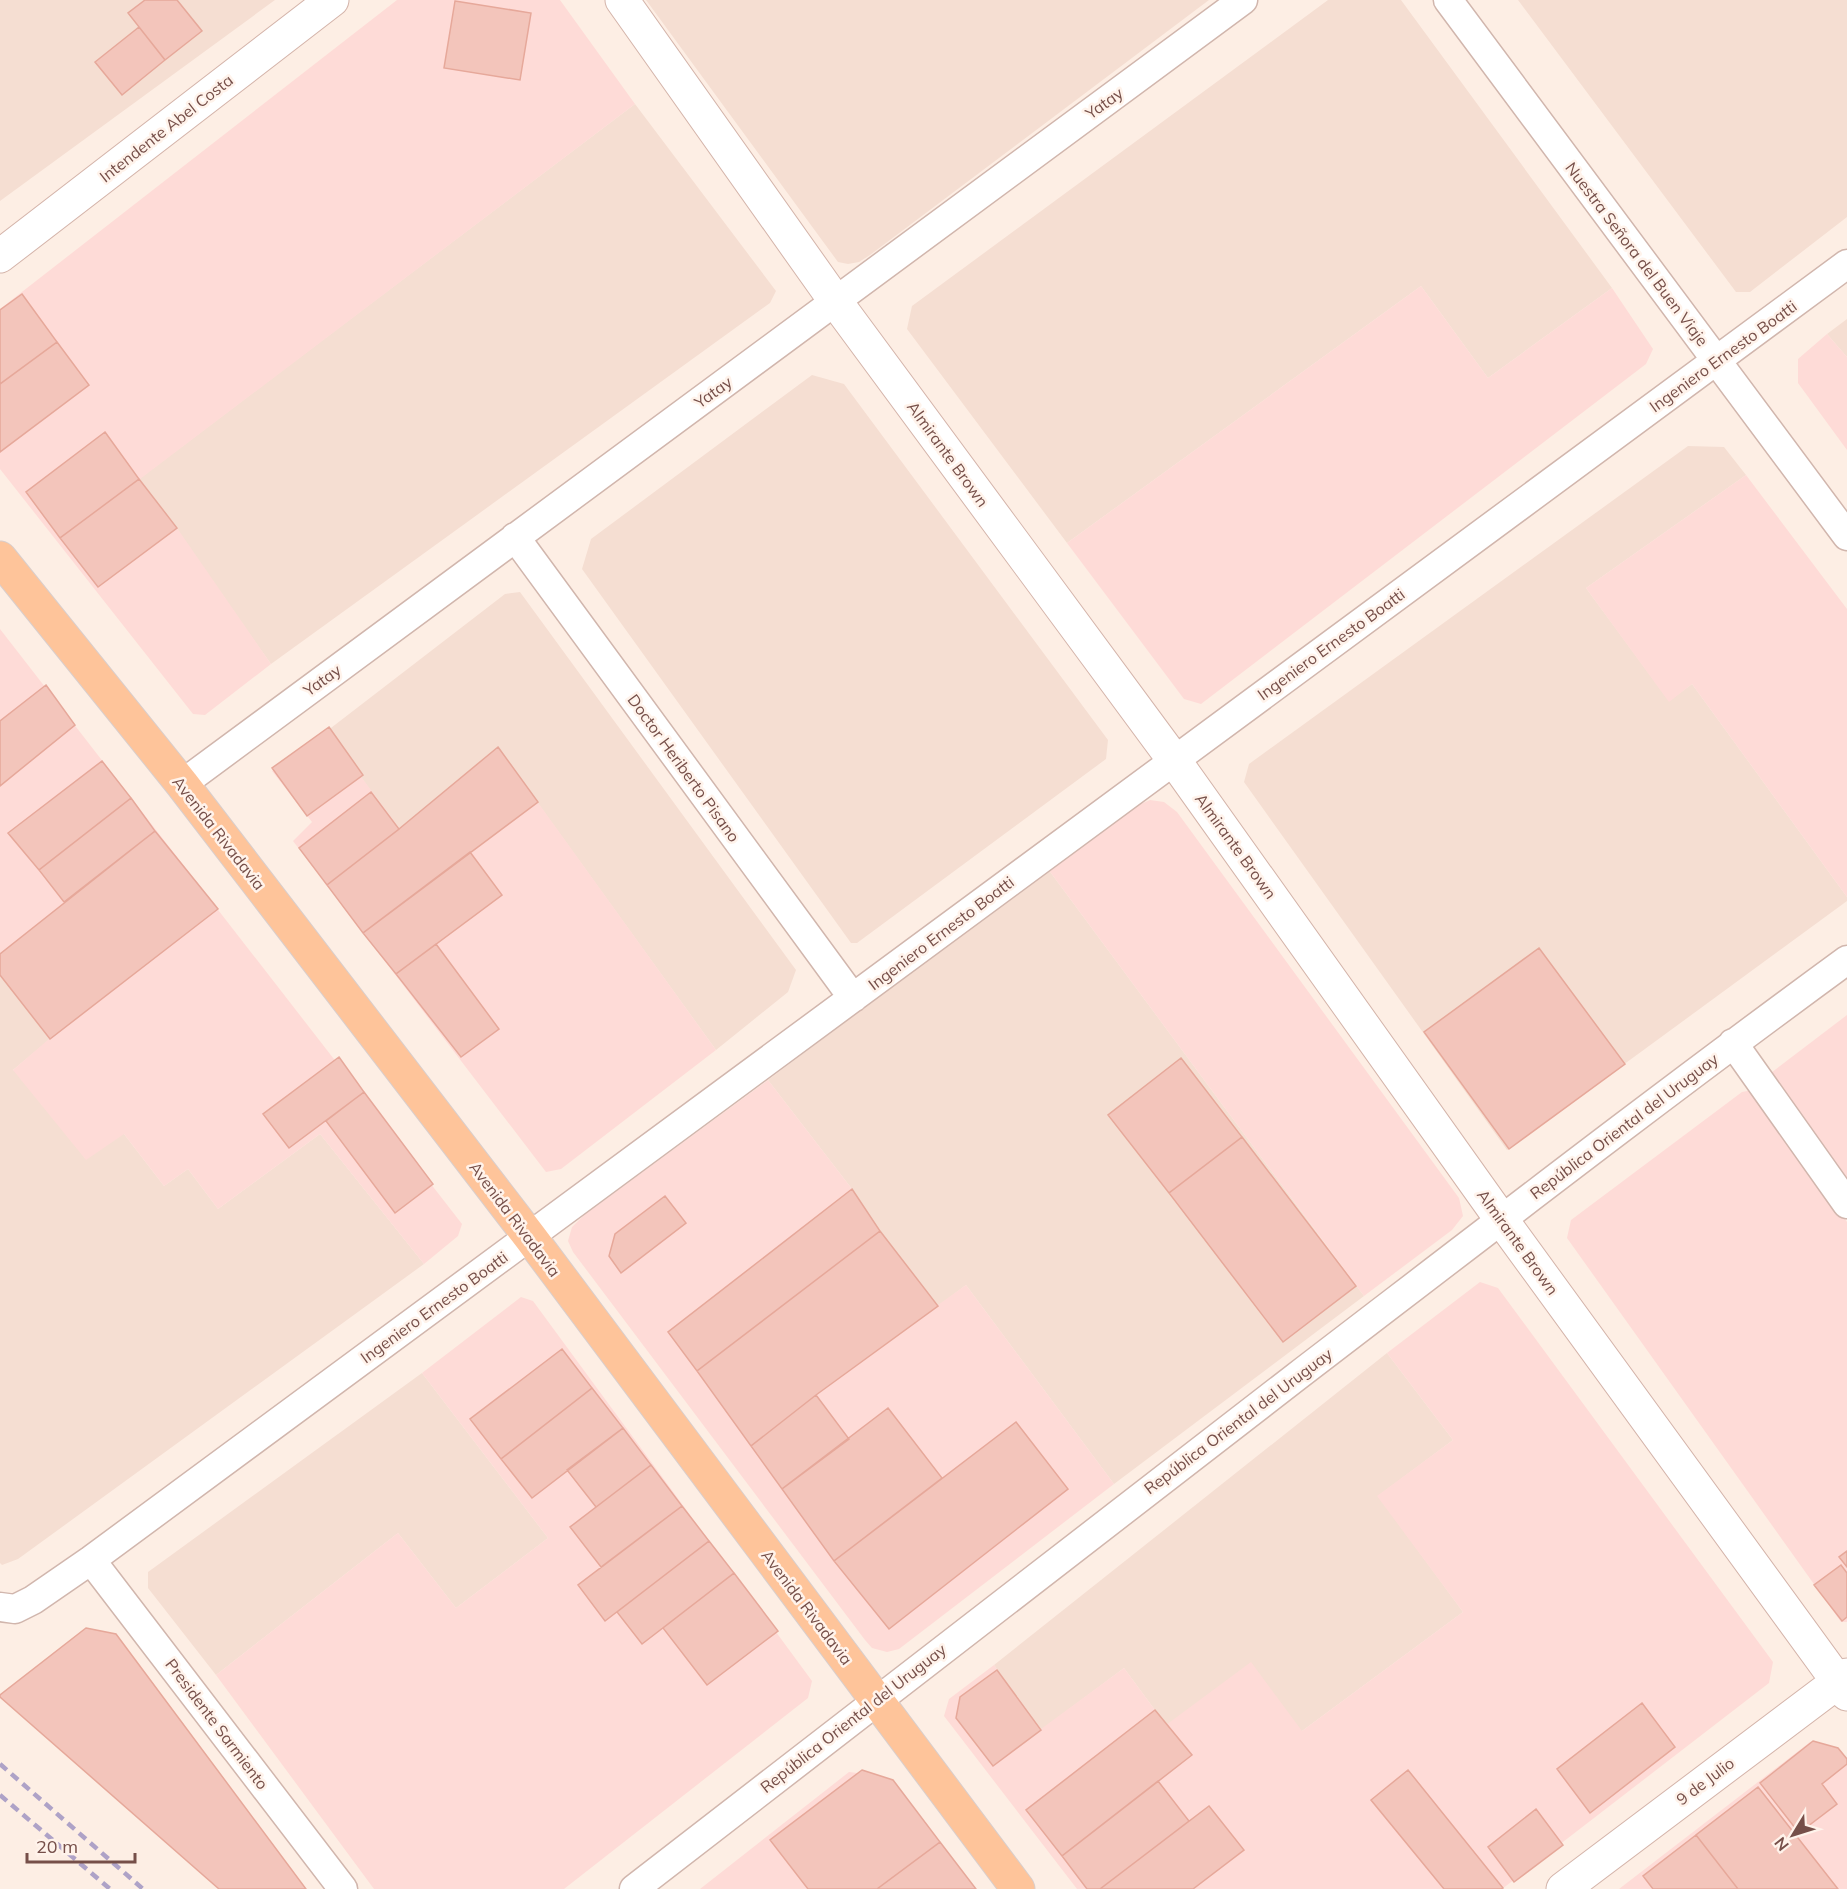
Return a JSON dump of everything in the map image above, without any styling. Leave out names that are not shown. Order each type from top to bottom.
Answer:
[{"type":"main road","name":"Avenida Rivadavia","points":[[0,558],[182,784],[530,1237],[1018,1889]]},
{"type":"street","name":"Intendente Abel Costa","points":[[0,255],[332,0]]},
{"type":"street","name":"Almirante Brown","points":[[622,0],[836,302],[1174,760],[1501,1219],[1844,1683]]},
{"type":"street","name":"Yatay","points":[[182,784],[1244,0]]},
{"type":"street","name":"Nuestra Señora del Buen Viaje","points":[[1448,0],[1847,536]]},
{"type":"street","name":"Ingeniero Ernesto Boatti","points":[[0,1607],[15,1609],[33,1600],[91,1560],[1847,264]]},
{"type":"street","name":"Doctor Heriberto Pisano","points":[[515,537],[853,998]]},
{"type":"street","name":"República Oriental del Uruguay","points":[[634,1889],[876,1699],[1501,1219],[1733,1043],[1847,960]]},
{"type":"street","points":[[1733,1043],[1847,1204]]},
{"type":"street","name":"Presidente Sarmiento","points":[[91,1560],[343,1889]]},
{"type":"street","name":"9 de Julio","points":[[1563,1889],[1844,1683]]},
{"type":"shaded area","points":[[0,0],[275,0],[0,201]]},
{"type":"shaded area","points":[[397,0],[560,0],[635,104],[140,479],[177,528],[271,664],[205,715],[193,714],[0,469],[0,309]]},
{"type":"shaded area","points":[[646,0],[1209,0],[870,255],[859,262],[848,264],[838,262]]},
{"type":"shaded area","points":[[1328,0],[1401,0],[1612,288],[1488,378],[1421,286],[1067,543],[907,329],[912,306]]},
{"type":"shaded area","points":[[1518,0],[1847,0],[1847,217],[1750,292],[1736,292]]},
{"type":"shaded area","points":[[635,104],[776,291],[770,303],[271,664],[139,479]]},
{"type":"shaded area","points":[[1421,286],[1488,378],[1612,288],[1653,349],[1646,364],[1201,704],[1184,699],[1067,543]]},
{"type":"shaded area","points":[[1847,319],[1847,357],[1827,334]]},
{"type":"shaded area","points":[[1827,334],[1847,357],[1847,450],[1798,383],[1798,359]]},
{"type":"shaded area","points":[[812,375],[844,384],[1108,740],[1106,759],[857,943],[851,943],[582,569],[591,539]]},
{"type":"shaded area","points":[[1688,446],[1724,447],[1746,475],[1586,588],[1669,701],[1692,684],[1847,897],[1847,901],[1507,1150],[1244,782],[1249,764]]},
{"type":"shaded area","points":[[1746,475],[1847,609],[1847,897],[1692,684],[1669,702],[1586,588]]},
{"type":"shaded area","points":[[520,592],[796,970],[788,992],[716,1050],[498,748],[399,829],[327,731],[505,594]]},
{"type":"shaded area","points":[[0,629],[462,1224],[458,1236],[424,1264],[320,1134],[218,1209],[188,1169],[164,1186],[124,1134],[86,1160],[13,1070],[49,1039],[0,975]]},
{"type":"shaded area","points":[[327,731],[400,829],[498,747],[716,1050],[561,1169],[546,1172],[293,841],[312,822],[272,771]]},
{"type":"shaded area","points":[[1150,800],[1164,802],[1177,812],[1459,1198],[1463,1216],[1452,1230],[1364,1296],[1048,869],[1136,806]]},
{"type":"shaded area","points":[[1048,869],[1364,1296],[1114,1484],[966,1285],[938,1306],[768,1080]]},
{"type":"shaded area","points":[[0,975],[50,1039],[13,1070],[124,1134],[164,1186],[188,1169],[218,1209],[320,1134],[424,1264],[18,1559],[2,1565],[0,1563]]},
{"type":"shaded area","points":[[1847,1015],[1847,1185],[1767,1076]]},
{"type":"shaded area","points":[[768,1080],[938,1305],[966,1285],[1114,1484],[899,1649],[887,1652],[872,1648],[865,1640],[573,1252],[568,1241],[572,1227],[584,1215]]},
{"type":"shaded area","points":[[1752,1090],[1847,1222],[1847,1622],[1841,1622],[1567,1238],[1571,1220],[1742,1092]]},
{"type":"shaded area","points":[[1480,1282],[1498,1288],[1773,1662],[1769,1683],[1502,1889],[1077,1889],[944,1716],[949,1699],[994,1665],[1041,1729],[1124,1668],[1166,1725],[1251,1662],[1302,1731],[1463,1612],[1377,1496],[1453,1440],[1387,1353]]},
{"type":"shaded area","points":[[521,1297],[533,1301],[812,1681],[808,1698],[564,1889],[374,1889],[216,1675],[398,1533],[456,1608],[548,1538],[422,1373]]},
{"type":"shaded area","points":[[1387,1353],[1453,1440],[1378,1496],[1463,1612],[1302,1731],[1166,1725],[1124,1668],[1041,1730],[994,1665]]},
{"type":"shaded area","points":[[422,1373],[548,1538],[456,1608],[398,1533],[216,1675],[148,1588],[148,1572]]},
{"type":"shaded area","points":[[1810,1742],[1836,1747],[1847,1762],[1847,1889],[1619,1889]]},
{"type":"shaded area","points":[[849,1772],[883,1776],[970,1889],[700,1889]]},
{"type":"building","points":[[145,0],[177,0],[202,31],[165,60],[128,13]]},
{"type":"building","points":[[455,1],[531,13],[520,80],[444,68]]},
{"type":"building","points":[[139,27],[165,60],[122,95],[95,62]]},
{"type":"building","points":[[22,294],[57,342],[0,384],[0,310]]},
{"type":"building","points":[[57,342],[89,385],[0,452],[0,384]]},
{"type":"building","points":[[105,432],[139,479],[60,538],[26,492]]},
{"type":"building","points":[[139,479],[177,528],[98,587],[60,538]]},
{"type":"building","points":[[46,685],[75,725],[0,786],[0,721]]},
{"type":"building","points":[[329,727],[363,775],[307,816],[272,768]]},
{"type":"building","points":[[498,747],[538,802],[363,933],[327,885]]},
{"type":"building","points":[[102,761],[131,798],[39,870],[8,833]]},
{"type":"building","points":[[371,792],[399,829],[327,885],[299,848]]},
{"type":"building","points":[[131,798],[155,831],[64,902],[39,870]]},
{"type":"building","points":[[155,831],[218,909],[50,1039],[0,975],[0,954]]},
{"type":"building","points":[[470,852],[502,895],[396,974],[363,933]]},
{"type":"building","points":[[436,944],[499,1029],[461,1057],[396,974]]},
{"type":"building","points":[[1539,948],[1625,1064],[1509,1149],[1424,1032]]},
{"type":"building","points":[[339,1057],[364,1092],[289,1148],[263,1114]]},
{"type":"building","points":[[1181,1058],[1242,1137],[1169,1193],[1108,1115]]},
{"type":"building","points":[[364,1092],[433,1184],[395,1213],[326,1121]]},
{"type":"building","points":[[1242,1137],[1356,1286],[1283,1342],[1169,1193]]},
{"type":"building","points":[[852,1189],[880,1231],[697,1371],[668,1332]]},
{"type":"building","points":[[665,1196],[686,1223],[621,1273],[609,1256],[615,1234]]},
{"type":"building","points":[[880,1231],[938,1306],[816,1395],[751,1446],[697,1371]]},
{"type":"building","points":[[562,1349],[592,1388],[501,1459],[470,1419]]},
{"type":"building","points":[[592,1388],[623,1428],[532,1498],[501,1459]]},
{"type":"building","points":[[816,1395],[849,1439],[782,1489],[751,1446]]},
{"type":"building","points":[[888,1408],[942,1478],[834,1561],[782,1489]]},
{"type":"building","points":[[1016,1422],[1068,1489],[889,1629],[834,1561]]},
{"type":"building","points":[[623,1428],[651,1465],[596,1507],[567,1470]]},
{"type":"building","points":[[651,1465],[682,1506],[601,1567],[570,1527]]},
{"type":"building","points":[[682,1506],[709,1541],[605,1621],[578,1585]]},
{"type":"building","points":[[709,1541],[734,1573],[642,1644],[617,1612]]},
{"type":"building","points":[[1847,1551],[1847,1567],[1839,1557]]},
{"type":"building","points":[[1841,1565],[1847,1573],[1847,1617],[1842,1621],[1814,1585]]},
{"type":"building","points":[[734,1573],[778,1631],[707,1685],[663,1628]]},
{"type":"building","points":[[86,1628],[116,1634],[306,1889],[219,1889],[0,1697]]},
{"type":"building","points":[[997,1670],[1041,1730],[993,1766],[956,1718],[960,1697]]},
{"type":"building","points":[[1642,1703],[1675,1747],[1590,1813],[1557,1769]]},
{"type":"building","points":[[1155,1710],[1192,1755],[1062,1856],[1026,1810]]},
{"type":"building","points":[[1813,1741],[1838,1748],[1847,1759],[1847,1764],[1822,1784],[1837,1804],[1799,1833],[1760,1783]]},
{"type":"building","points":[[862,1770],[893,1780],[940,1842],[877,1889],[808,1889],[770,1840]]},
{"type":"building","points":[[1408,1770],[1503,1888],[1444,1889],[1371,1800]]},
{"type":"building","points":[[1158,1781],[1189,1821],[1100,1889],[1087,1889],[1062,1856]]},
{"type":"building","points":[[1758,1787],[1838,1889],[1738,1889],[1696,1835]]},
{"type":"building","points":[[1209,1806],[1244,1850],[1193,1889],[1100,1889]]},
{"type":"building","points":[[1536,1809],[1563,1845],[1514,1882],[1488,1847]]},
{"type":"building","points":[[1696,1835],[1738,1889],[1653,1889],[1643,1876]]},
{"type":"building","points":[[940,1842],[976,1889],[877,1889]]},
{"type":"railway","points":[[0,1764],[143,1889]]},
{"type":"railway","points":[[0,1795],[110,1889]]}]
